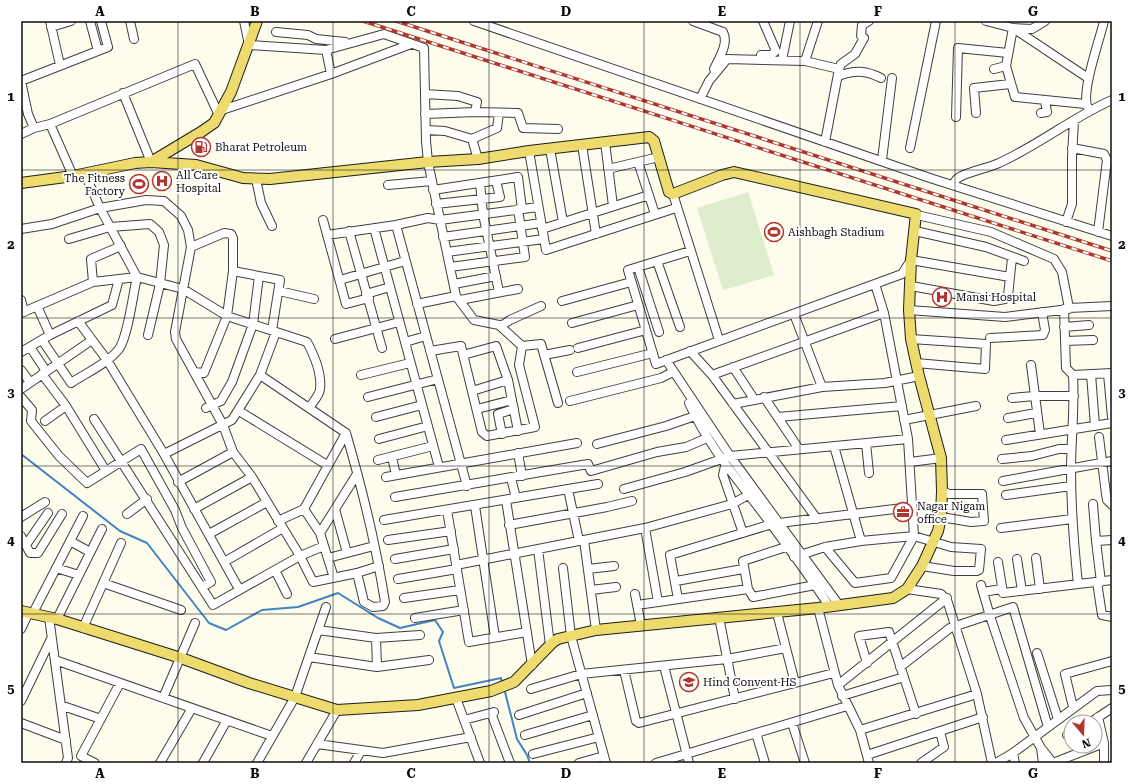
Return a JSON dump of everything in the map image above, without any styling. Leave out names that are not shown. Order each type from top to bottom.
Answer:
[{"type":"main road","points":[[22,183],[86,176],[146,162],[201,132],[214,122],[221,113],[231,92],[257,21]]},
{"type":"main road","points":[[26,611],[181,658],[249,683],[337,710],[418,705],[491,691],[514,682],[550,645],[558,639],[596,630],[818,608],[893,598],[908,589],[922,566],[933,542],[941,516],[941,458],[919,376],[911,339],[909,310],[911,260],[917,216],[914,213],[734,172],[722,175],[673,194],[669,192],[654,141],[651,138],[529,151],[478,159],[428,162],[256,179],[229,175],[196,165],[146,162]]},
{"type":"main road","points":[[22,183],[73,176],[86,176]]},
{"type":"street","points":[[60,65],[50,24],[72,21]]},
{"type":"street","points":[[90,21],[98,50]]},
{"type":"street","points":[[34,128],[28,114],[21,81],[108,47],[102,21]]},
{"type":"street","points":[[130,21],[134,39]]},
{"type":"street","points":[[244,21],[248,45],[326,50],[384,34],[424,48],[425,114],[428,162],[443,237],[458,298],[474,320],[501,326],[522,346]]},
{"type":"street","points":[[474,21],[824,142],[1112,236]]},
{"type":"street","points":[[693,21],[723,32],[725,44],[700,99]]},
{"type":"street","points":[[720,54],[772,55],[776,51],[762,21]]},
{"type":"street","points":[[782,60],[790,21]]},
{"type":"street","points":[[805,61],[818,21]]},
{"type":"street","points":[[824,142],[841,64],[854,54],[864,38],[861,36],[862,25],[869,21]]},
{"type":"street","points":[[910,148],[936,21]]},
{"type":"street","points":[[986,21],[1012,28],[1032,29],[1045,21]]},
{"type":"street","points":[[953,185],[958,178],[995,166],[1018,155],[1074,121],[1087,107],[1088,78],[1100,42],[1104,21]]},
{"type":"street","points":[[1012,28],[1006,66],[1015,97],[1087,107],[1112,100]]},
{"type":"street","points":[[1012,28],[1088,78]]},
{"type":"street","points":[[276,32],[308,35],[332,41],[352,42]]},
{"type":"street","points":[[21,134],[34,128],[50,124],[195,64],[221,113],[412,44]]},
{"type":"street","points":[[956,117],[958,48],[1008,53]]},
{"type":"street","points":[[326,50],[331,74]]},
{"type":"street","points":[[709,81],[727,59],[805,61],[838,73],[860,71],[881,78]]},
{"type":"street","points":[[994,69],[1006,66]]},
{"type":"street","points":[[882,160],[892,78]]},
{"type":"street","points":[[976,113],[974,88],[1010,84]]},
{"type":"street","points":[[123,93],[146,162]]},
{"type":"street","points":[[425,94],[458,96],[477,102],[475,112]]},
{"type":"street","points":[[1041,113],[1047,112],[1046,101]]},
{"type":"street","points":[[425,114],[475,112],[518,113],[523,128],[558,129]]},
{"type":"street","points":[[426,130],[445,131],[472,140],[497,128],[499,113]]},
{"type":"street","points":[[1066,222],[1072,204],[1072,148],[1074,121]]},
{"type":"street","points":[[50,124],[73,176]]},
{"type":"street","points":[[472,140],[478,159]]},
{"type":"street","points":[[604,142],[613,206]]},
{"type":"street","points":[[582,145],[596,234]]},
{"type":"street","points":[[1072,148],[1104,154],[1107,160],[1098,232]]},
{"type":"street","points":[[550,149],[563,222]]},
{"type":"street","points":[[529,151],[546,250],[676,208]]},
{"type":"street","points":[[608,169],[659,157]]},
{"type":"street","points":[[638,162],[655,214]]},
{"type":"street","points":[[42,340],[71,383],[107,360],[121,345],[137,277],[100,208],[86,176]]},
{"type":"street","points":[[433,190],[518,177],[520,226],[525,257],[450,267]]},
{"type":"street","points":[[256,179],[261,203],[272,226]]},
{"type":"street","points":[[436,204],[500,197],[496,180]]},
{"type":"street","points":[[388,185],[432,181]]},
{"type":"street","points":[[480,183],[483,214],[499,292]]},
{"type":"street","points":[[673,194],[676,208],[719,340]]},
{"type":"street","points":[[443,237],[520,226],[542,226],[563,222],[649,195]]},
{"type":"street","points":[[21,229],[52,224],[100,208],[146,200],[164,201],[181,216],[188,230],[191,247],[175,332],[176,339],[194,372],[209,406],[223,425],[233,452],[252,477],[300,556],[313,582],[357,573],[379,566]]},
{"type":"street","points":[[327,234],[396,225],[428,218],[440,220],[538,206]]},
{"type":"street","points":[[917,216],[992,232],[1054,259],[1062,272],[1066,309],[1064,327],[1066,368],[1073,375],[1074,396],[1071,449],[1071,486],[1072,519],[1078,584]]},
{"type":"street","points":[[323,220],[346,304],[390,287]]},
{"type":"street","points":[[69,239],[110,227],[150,224],[159,232],[164,245],[160,284],[148,335]]},
{"type":"street","points":[[396,225],[466,486]]},
{"type":"street","points":[[374,228],[439,467]]},
{"type":"street","points":[[349,231],[382,348]]},
{"type":"street","points":[[915,232],[986,247],[1024,262]]},
{"type":"street","points":[[191,247],[224,233],[231,234],[233,238],[232,271],[226,316],[204,373],[194,372]]},
{"type":"street","points":[[447,252],[544,239]]},
{"type":"street","points":[[93,282],[91,259],[121,246]]},
{"type":"street","points":[[690,251],[628,270],[656,364],[902,274],[911,260],[1010,277]]},
{"type":"street","points":[[911,286],[997,300],[1007,298],[1012,258]]},
{"type":"street","points":[[340,280],[406,261]]},
{"type":"street","points":[[657,261],[680,328]]},
{"type":"street","points":[[638,267],[659,332]]},
{"type":"street","points":[[164,454],[232,420],[260,376],[274,331],[280,280],[232,271]]},
{"type":"street","points":[[209,406],[220,401],[228,389],[253,324],[259,276]]},
{"type":"street","points":[[454,284],[496,276]]},
{"type":"street","points":[[21,300],[23,312],[93,282],[137,277],[183,289],[226,316],[307,342],[312,351],[319,372],[320,390],[309,408]]},
{"type":"street","points":[[21,352],[78,320],[112,305],[119,279]]},
{"type":"street","points":[[562,302],[631,282]]},
{"type":"street","points":[[824,547],[855,583],[891,578],[914,536],[911,507],[908,439],[884,313],[875,284]]},
{"type":"street","points":[[417,304],[518,289]]},
{"type":"street","points":[[279,291],[314,299]]},
{"type":"street","points":[[572,323],[638,305]]},
{"type":"street","points":[[37,306],[50,335]]},
{"type":"street","points":[[501,326],[510,320],[541,306]]},
{"type":"street","points":[[909,310],[1004,317],[1066,309],[1112,306]]},
{"type":"street","points":[[990,338],[1043,335],[1045,330],[1042,312]]},
{"type":"street","points":[[712,375],[884,313]]},
{"type":"street","points":[[794,314],[822,387]]},
{"type":"street","points":[[78,320],[107,360],[164,454],[178,482],[239,589]]},
{"type":"street","points":[[336,339],[399,322]]},
{"type":"street","points":[[1064,327],[1089,325]]},
{"type":"street","points":[[578,348],[646,330]]},
{"type":"street","points":[[405,342],[426,336]]},
{"type":"street","points":[[911,339],[986,344],[985,369],[916,363]]},
{"type":"street","points":[[21,389],[92,340]]},
{"type":"street","points":[[1065,341],[1093,340]]},
{"type":"street","points":[[522,346],[540,343],[558,403]]},
{"type":"street","points":[[430,351],[460,346],[484,435],[502,434],[535,427],[519,365],[522,346]]},
{"type":"street","points":[[463,354],[496,346],[508,380],[518,431]]},
{"type":"street","points":[[30,347],[44,373],[106,471]]},
{"type":"street","points":[[544,355],[570,350]]},
{"type":"street","points":[[690,351],[712,375],[817,518]]},
{"type":"street","points":[[577,372],[653,353]]},
{"type":"street","points":[[666,360],[681,385],[775,524],[834,606]]},
{"type":"street","points":[[360,375],[410,363]]},
{"type":"street","points":[[1031,365],[1036,413],[1040,434]]},
{"type":"street","points":[[733,368],[754,399]]},
{"type":"street","points":[[21,370],[30,382]]},
{"type":"street","points":[[570,401],[661,378],[673,372]]},
{"type":"street","points":[[1091,374],[1095,426]]},
{"type":"street","points":[[1073,375],[1110,374],[1112,417]]},
{"type":"street","points":[[260,376],[346,433],[379,566],[385,602],[383,606],[374,607],[364,602],[357,573]]},
{"type":"street","points":[[733,404],[822,387],[898,381],[919,376]]},
{"type":"street","points":[[368,397],[438,379]]},
{"type":"street","points":[[472,390],[508,380]]},
{"type":"street","points":[[681,385],[707,438],[724,463],[748,495],[775,524],[786,547],[798,556],[816,585],[834,606]]},
{"type":"street","points":[[1012,398],[1034,396],[1074,396]]},
{"type":"street","points":[[21,397],[32,410],[31,421],[59,456],[86,483],[89,483],[121,460],[141,449],[175,510],[182,528],[211,582],[202,587]]},
{"type":"street","points":[[764,397],[799,449]]},
{"type":"street","points":[[477,409],[528,403]]},
{"type":"street","points":[[376,416],[422,405]]},
{"type":"street","points":[[502,434],[498,414],[513,405]]},
{"type":"street","points":[[45,421],[66,406]]},
{"type":"street","points":[[778,417],[902,406]]},
{"type":"street","points":[[904,420],[976,406]]},
{"type":"street","points":[[239,411],[327,465]]},
{"type":"street","points":[[1008,418],[1036,413]]},
{"type":"street","points":[[596,444],[666,426],[695,416]]},
{"type":"street","points":[[94,419],[147,499],[213,605],[300,556],[324,546]]},
{"type":"street","points":[[1006,440],[1112,424]]},
{"type":"street","points":[[379,439],[428,426]]},
{"type":"street","points":[[278,521],[304,509],[346,433]]},
{"type":"street","points":[[1099,437],[1106,494],[1112,505]]},
{"type":"street","points":[[395,497],[588,464],[591,471],[657,452],[686,447],[707,438]]},
{"type":"street","points":[[742,533],[723,475],[724,463],[730,456],[908,439]]},
{"type":"street","points":[[386,477],[577,443]]},
{"type":"street","points":[[866,443],[869,473]]},
{"type":"street","points":[[378,460],[433,446]]},
{"type":"street","points":[[834,446],[861,541]]},
{"type":"street","points":[[1002,459],[1032,456],[1061,448],[1071,449]]},
{"type":"street","points":[[178,482],[233,452]]},
{"type":"street","points":[[518,453],[522,476]]},
{"type":"street","points":[[392,457],[396,475]]},
{"type":"street","points":[[910,462],[941,458]]},
{"type":"street","points":[[1003,481],[1112,461]]},
{"type":"street","points":[[624,489],[724,463]]},
{"type":"street","points":[[320,533],[357,474]]},
{"type":"street","points":[[194,509],[252,477]]},
{"type":"street","points":[[511,478],[516,498]]},
{"type":"street","points":[[384,520],[475,506],[598,484]]},
{"type":"street","points":[[1006,496],[1071,486]]},
{"type":"street","points":[[568,489],[573,513],[582,540],[588,569],[596,630]]},
{"type":"street","points":[[941,516],[971,522],[984,521],[982,494],[949,494],[942,491]]},
{"type":"street","points":[[398,579],[514,553],[645,528],[732,504],[748,495]]},
{"type":"street","points":[[127,514],[147,499]]},
{"type":"street","points":[[506,500],[532,665]]},
{"type":"street","points":[[509,524],[632,501]]},
{"type":"street","points":[[21,517],[46,502]]},
{"type":"street","points":[[209,534],[267,502]]},
{"type":"street","points":[[1093,504],[1102,615],[1112,617]]},
{"type":"street","points":[[475,506],[495,637]]},
{"type":"street","points":[[678,599],[676,581],[670,555],[775,524],[911,507]]},
{"type":"street","points":[[304,509],[320,533],[334,578]]},
{"type":"street","points":[[335,509],[348,553]]},
{"type":"street","points":[[447,510],[468,642],[527,632]]},
{"type":"street","points":[[26,545],[48,513]]},
{"type":"street","points":[[21,536],[30,553],[38,553],[62,514]]},
{"type":"street","points":[[21,629],[26,611],[56,568],[83,516]]},
{"type":"street","points":[[1001,528],[1072,519]]},
{"type":"street","points":[[224,562],[283,528]]},
{"type":"street","points":[[645,528],[658,602]]},
{"type":"street","points":[[66,763],[68,758],[66,740],[51,639],[53,618],[79,575],[102,529]]},
{"type":"street","points":[[388,540],[451,531]]},
{"type":"street","points":[[798,556],[824,547],[861,541],[914,536],[951,546],[980,548],[979,570],[963,572],[922,566]]},
{"type":"street","points":[[1096,541],[1112,540]]},
{"type":"street","points":[[70,541],[90,552]]},
{"type":"street","points":[[83,628],[121,543]]},
{"type":"street","points":[[328,558],[374,546]]},
{"type":"street","points":[[786,547],[745,560],[742,563],[748,589],[754,597],[816,585]]},
{"type":"street","points":[[395,559],[454,549]]},
{"type":"street","points":[[538,549],[550,645]]},
{"type":"street","points":[[1036,558],[1040,589]]},
{"type":"street","points":[[1017,559],[1022,591]]},
{"type":"street","points":[[998,562],[1003,593],[1112,580]]},
{"type":"street","points":[[588,569],[614,566]]},
{"type":"street","points":[[56,568],[79,575]]},
{"type":"street","points":[[563,568],[570,636],[605,760],[579,763]]},
{"type":"street","points":[[676,581],[743,569]]},
{"type":"street","points":[[275,570],[286,594]]},
{"type":"street","points":[[103,583],[181,610]]},
{"type":"street","points":[[591,590],[616,587]]},
{"type":"street","points":[[1002,589],[982,588],[1024,718],[1041,748],[1053,763],[1104,743]]},
{"type":"street","points":[[637,605],[748,589]]},
{"type":"street","points":[[908,589],[941,594],[947,598],[997,762],[1013,753],[1073,707],[1097,691],[1112,690]]},
{"type":"street","points":[[404,598],[460,590]]},
{"type":"street","points":[[635,594],[641,625]]},
{"type":"street","points":[[838,685],[947,598]]},
{"type":"street","points":[[257,763],[295,697],[326,607]]},
{"type":"street","points":[[818,608],[834,673],[842,696],[860,730],[868,759],[940,732],[983,718]]},
{"type":"street","points":[[900,667],[956,625],[990,616],[1012,608],[1048,727]]},
{"type":"street","points":[[415,618],[464,610]]},
{"type":"street","points":[[777,612],[795,683]]},
{"type":"street","points":[[719,617],[735,699]]},
{"type":"street","points":[[163,698],[195,624]]},
{"type":"street","points":[[318,630],[376,638],[420,635]]},
{"type":"street","points":[[867,662],[859,636],[889,632],[916,714]]},
{"type":"street","points":[[376,638],[377,667]]},
{"type":"street","points":[[21,700],[51,639]]},
{"type":"street","points":[[531,689],[581,674],[727,659],[786,648]]},
{"type":"street","points":[[1037,653],[1058,719]]},
{"type":"street","points":[[309,657],[377,667],[429,660]]},
{"type":"street","points":[[55,660],[272,736]]},
{"type":"street","points":[[1073,707],[1065,674],[1112,661]]},
{"type":"street","points":[[664,666],[690,763]]},
{"type":"street","points":[[624,670],[636,721],[639,723],[834,673]]},
{"type":"street","points":[[842,696],[904,677]]},
{"type":"street","points":[[95,763],[81,756],[120,683]]},
{"type":"street","points":[[519,715],[587,693]]},
{"type":"street","points":[[860,730],[977,694]]},
{"type":"street","points":[[456,698],[480,763]]},
{"type":"street","points":[[656,763],[847,706]]},
{"type":"street","points":[[66,707],[101,719]]},
{"type":"street","points":[[160,763],[192,708]]},
{"type":"street","points":[[1103,714],[1112,708]]},
{"type":"street","points":[[306,763],[337,710]]},
{"type":"street","points":[[464,720],[493,712],[510,763]]},
{"type":"street","points":[[525,735],[593,715]]},
{"type":"street","points":[[203,763],[227,720]]},
{"type":"street","points":[[792,723],[805,763]]},
{"type":"street","points":[[21,724],[66,740]]},
{"type":"street","points":[[920,763],[944,747],[940,732]]},
{"type":"street","points":[[756,733],[765,763]]},
{"type":"street","points":[[317,744],[383,753],[471,737]]},
{"type":"street","points":[[533,754],[599,737]]},
{"type":"street","points":[[1103,739],[1104,763]]},
{"type":"street","points":[[1041,748],[1043,763]]},
{"type":"street","points":[[354,763],[361,751]]},
{"type":"street","points":[[1013,753],[1015,763]]},
{"type":"green space","points":[[748,192],[774,275],[723,290],[697,208]]},
{"type":"waterway","points":[[21,454],[120,531],[147,543],[209,623],[226,630],[262,610],[298,607],[338,593],[378,618],[400,628],[435,620],[443,632],[439,641],[454,688],[501,678],[502,682]]},
{"type":"waterway","points":[[505,692],[517,739],[530,763]]},
{"type":"railway","points":[[363,21],[1112,261]]},
{"type":"railway","points":[[396,21],[1112,251]]},
{"type":"place","name":"Bharat Petroleum","points":[[201,147]]},
{"type":"place","name":"All Care Hospital","points":[[162,181]]},
{"type":"place","name":"The Fitness Factory","points":[[139,184]]},
{"type":"place","name":"Aishbagh Stadium","points":[[774,232]]},
{"type":"place","name":"Mansi Hospital","points":[[942,297]]},
{"type":"place","name":"Nagar Nigam office","points":[[903,512]]},
{"type":"place","name":"Hind Convent HS","points":[[689,682]]}]
